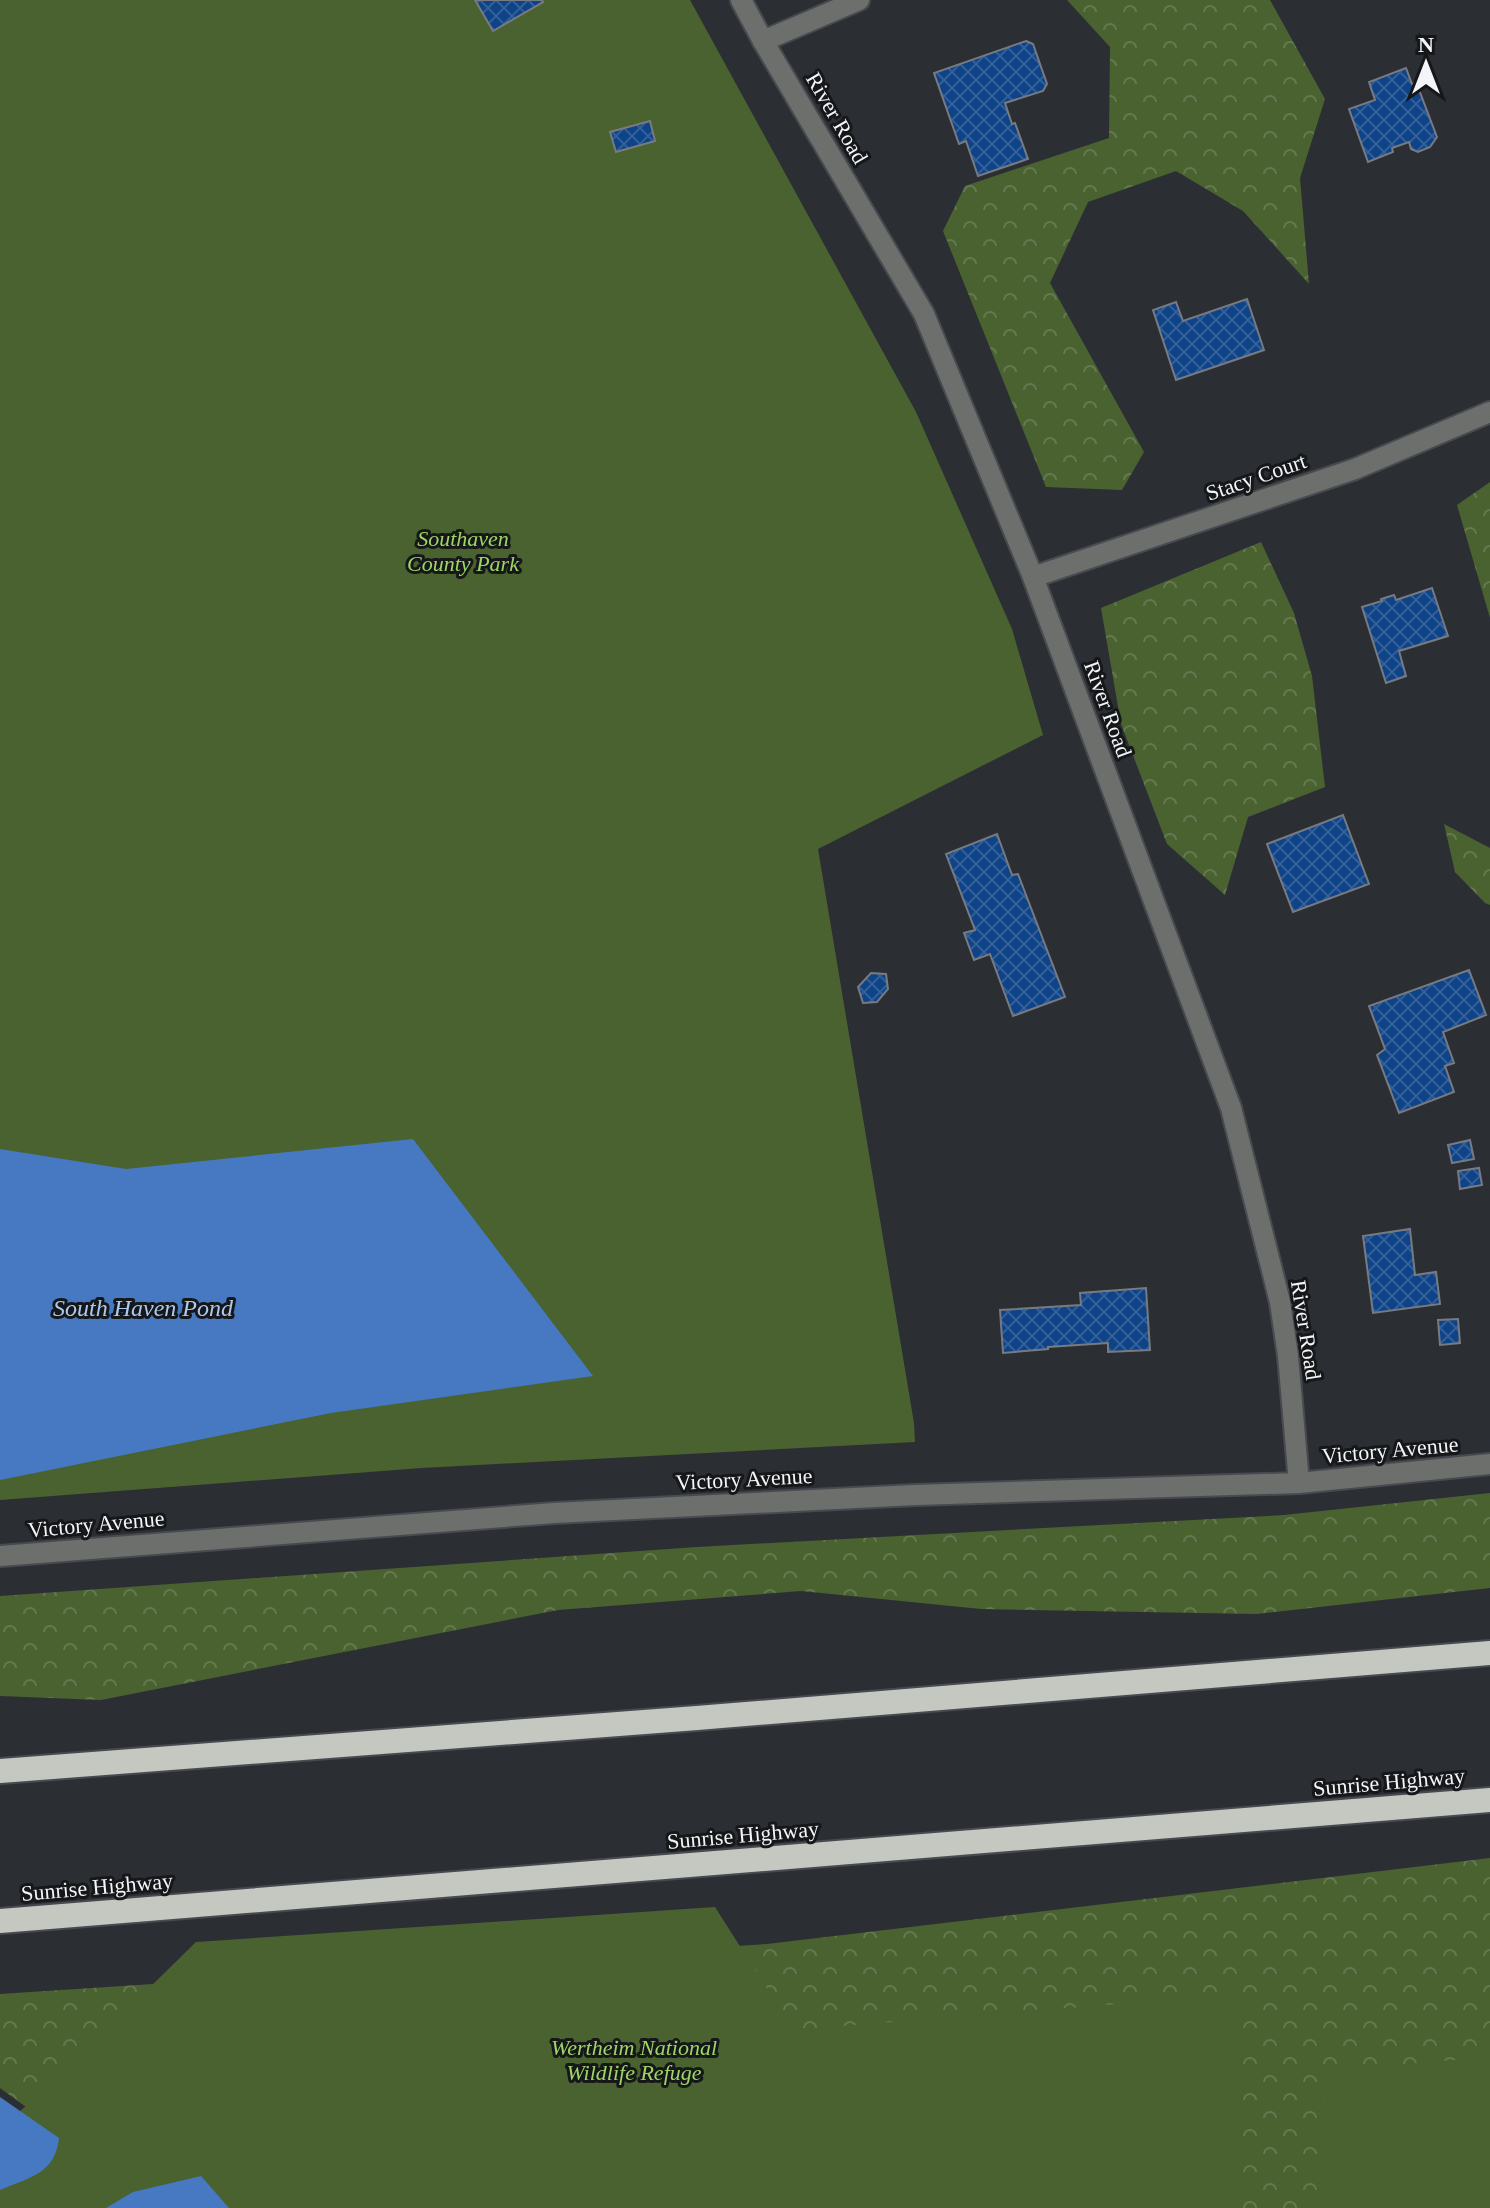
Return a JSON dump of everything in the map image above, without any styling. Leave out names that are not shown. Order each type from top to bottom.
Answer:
[{"type":"highway","points":[[0,1771],[1490,1653]]},
{"type":"highway","name":"Sunrise Highway","points":[[0,1921],[1490,1800]]},
{"type":"street","name":"River Road","points":[[741,0],[924,314],[1033,577],[1231,1108],[1280,1302],[1299,1483]]},
{"type":"street","points":[[763,41],[859,0]]},
{"type":"street","name":"Stacy Court","points":[[1033,577],[1355,469],[1490,412]]},
{"type":"street","name":"Victory Avenue","points":[[0,1556],[569,1512],[915,1495],[1299,1483],[1490,1464]]},
{"type":"green space","name":"Southaven County Park","points":[[0,0],[690,0],[916,412],[1012,629],[1043,735],[818,849],[915,1442],[422,1468],[0,1500]]},
{"type":"green space","points":[[1067,0],[1270,0],[1325,99],[1300,178],[1309,284],[1243,211],[1176,171],[1088,202],[1050,283],[1144,452],[1122,490],[1046,487],[943,231],[965,186],[1109,138],[1110,47]]},
{"type":"green space","points":[[1490,482],[1490,618],[1457,505]]},
{"type":"green space","points":[[1261,542],[1294,613],[1312,676],[1325,787],[1248,817],[1225,895],[1167,844],[1121,724],[1101,608]]},
{"type":"green space","points":[[1444,824],[1490,848],[1490,905],[1455,872]]},
{"type":"green space","points":[[1490,1493],[1490,1588],[1256,1614],[981,1609],[801,1591],[558,1610],[101,1700],[0,1696],[0,1596],[697,1547],[1284,1515]]},
{"type":"green space","name":"Wertheim National Wildlife Refuge","points":[[1490,1858],[1490,2208],[0,2208],[70,2139],[0,2088],[0,1994],[767,1944]]},
{"type":"green space","name":"Wertheim National Wildlife Refuge","points":[[715,1907],[793,2030],[1244,1994],[1238,2208],[0,2208],[0,2127],[41,2094],[196,1942]]},
{"type":"green space","points":[[1490,2057],[1490,2208],[1321,2208],[1324,2071]]},
{"type":"water","name":"South Haven Pond","points":[[413,1139],[593,1376],[331,1413],[0,1480],[0,1149],[126,1169]]},
{"type":"water","points":[[0,2097],[59,2138],[57,2150],[46,2167],[0,2190]]},
{"type":"water","points":[[201,2176],[229,2208],[106,2208],[133,2192]]},
{"type":"building","points":[[475,0],[542,0],[543,2],[493,31]]},
{"type":"building","points":[[1026,41],[1033,44],[1047,84],[1043,91],[1005,103],[1028,159],[978,176],[966,141],[959,144],[934,73]]},
{"type":"building","points":[[1406,68],[1412,84],[1416,82],[1437,137],[1430,147],[1418,152],[1411,149],[1409,142],[1368,162],[1349,109],[1375,100],[1369,82]]},
{"type":"building","points":[[650,121],[655,141],[616,152],[610,132]]},
{"type":"building","points":[[1247,299],[1264,350],[1176,380],[1153,310],[1176,302],[1183,321]]},
{"type":"building","points":[[1432,588],[1448,636],[1399,651],[1406,676],[1386,683],[1362,607],[1394,595],[1396,600]]},
{"type":"building","points":[[1343,815],[1369,884],[1293,912],[1267,844]]},
{"type":"building","points":[[997,834],[1012,875],[1018,874],[1065,997],[1013,1016],[990,954],[974,960],[964,933],[975,930],[946,854]]},
{"type":"building","points":[[1469,970],[1486,1015],[1443,1032],[1454,1063],[1445,1066],[1454,1092],[1399,1113],[1377,1055],[1385,1049],[1369,1006]]},
{"type":"building","points":[[871,973],[886,974],[888,989],[877,1002],[863,1003],[858,987]]},
{"type":"building","points":[[1470,1140],[1474,1159],[1452,1163],[1448,1145]]},
{"type":"building","points":[[1479,1168],[1482,1185],[1460,1189],[1458,1171]]},
{"type":"building","points":[[1410,1229],[1415,1275],[1436,1272],[1440,1304],[1373,1313],[1363,1236]]},
{"type":"building","points":[[1146,1288],[1150,1350],[1108,1352],[1108,1343],[1003,1353],[1000,1310],[1081,1305],[1080,1293]]},
{"type":"building","points":[[1458,1319],[1460,1343],[1440,1345],[1438,1320]]}]
